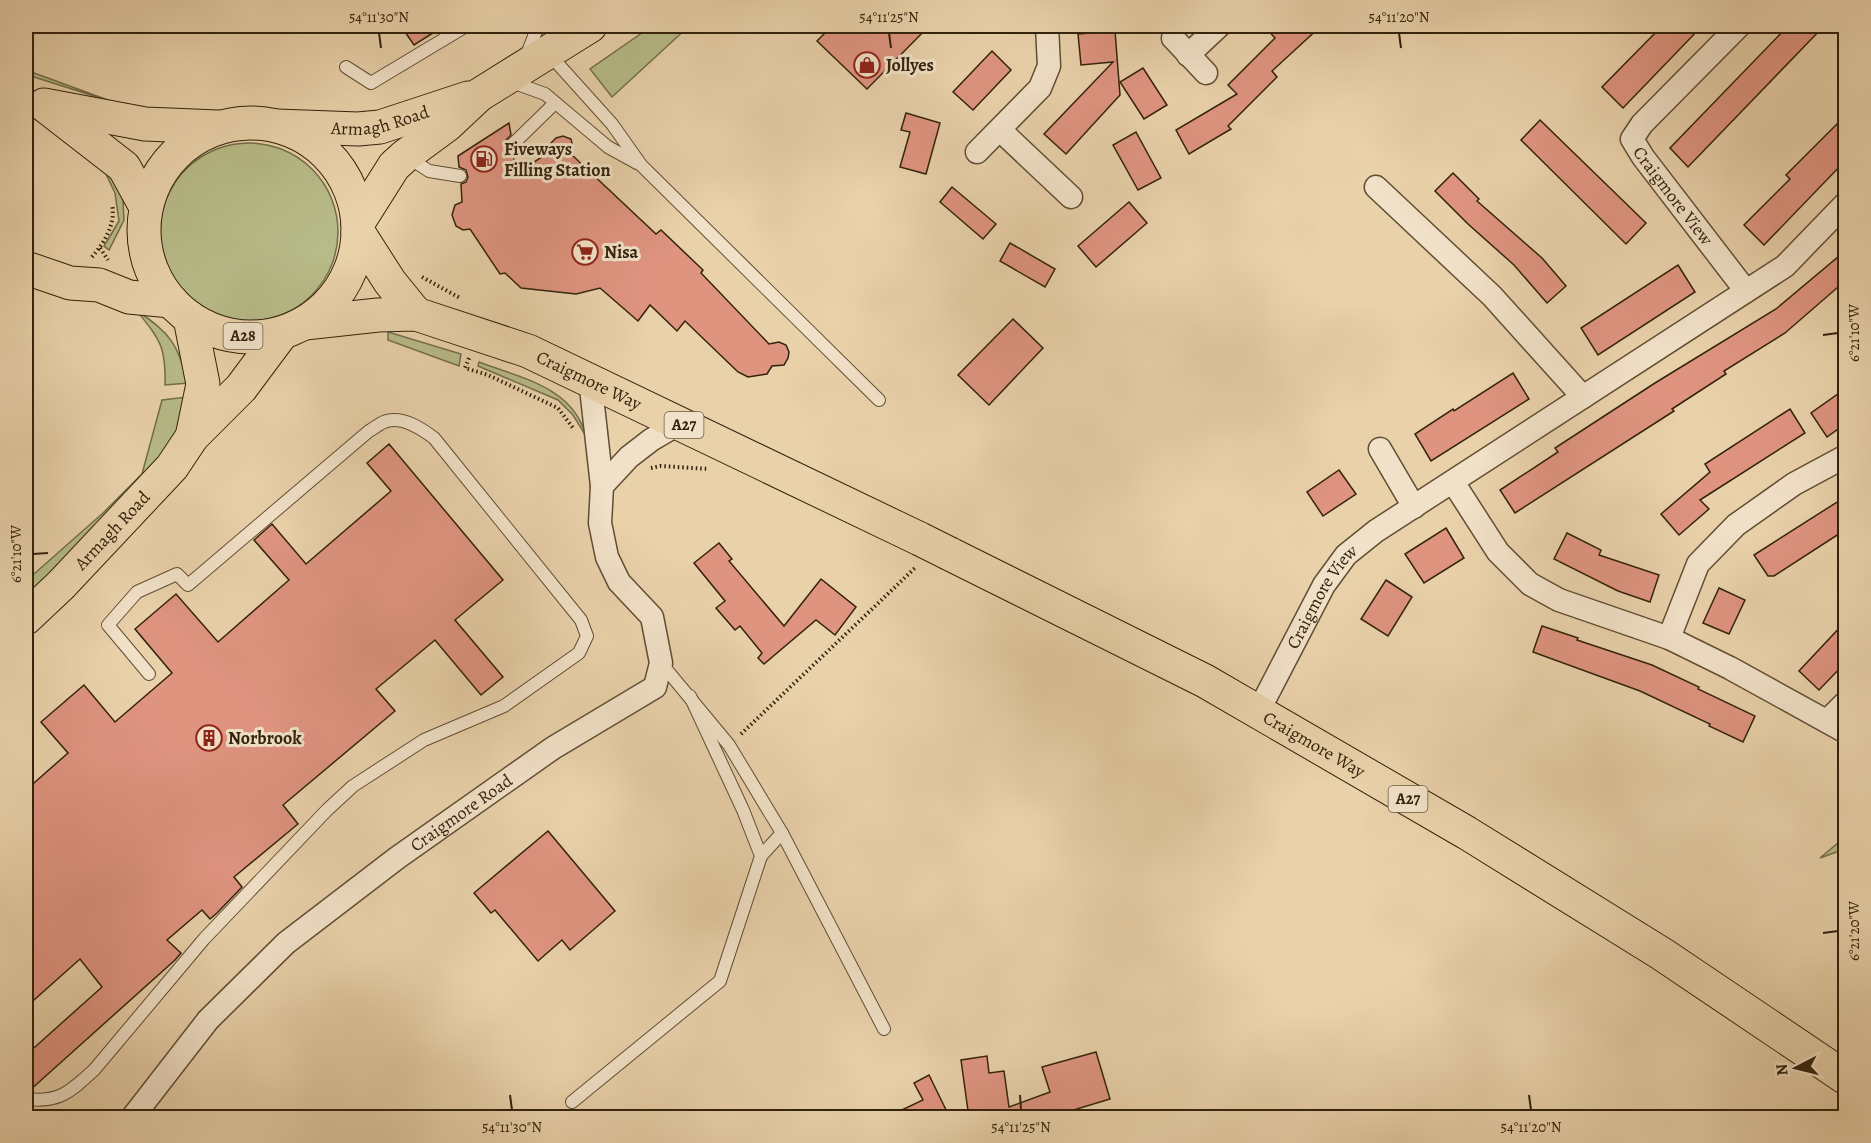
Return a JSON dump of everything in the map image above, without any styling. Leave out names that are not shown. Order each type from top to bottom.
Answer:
[{"type":"main road","name":"Armagh Road","points":[[277,126],[358,129],[380,127],[518,63],[590,26]]},
{"type":"main road","name":"Armagh Road","points":[[358,228],[394,166],[447,125],[518,63]]},
{"type":"main road","points":[[35,100],[145,124],[220,127]]},
{"type":"main road","points":[[35,100],[124,167],[146,207]]},
{"type":"main road","name":"A28","points":[[249,123],[277,126],[304,137],[327,154],[344,177],[355,204],[358,228],[353,262],[340,289],[325,308],[294,328],[259,337],[235,336],[212,330],[180,310],[155,278],[146,251],[144,230],[146,207],[153,186],[164,167],[180,149],[199,136],[220,127],[249,123]]},
{"type":"main road","points":[[358,228],[390,282],[416,314]]},
{"type":"main road","points":[[99,285],[120,278],[146,251]]},
{"type":"main road","points":[[26,268],[70,283],[99,285],[129,297],[180,310]]},
{"type":"main road","name":"Armagh Road","points":[[180,310],[202,384],[192,437]]},
{"type":"main road","name":"Craigmore Way","points":[[294,328],[378,315],[416,314],[528,351],[590,379],[920,539],[1205,681],[1467,833],[1652,948],[1845,1078]]},
{"type":"main road","name":"Armagh Road","points":[[26,618],[61,585],[172,467],[192,437],[241,388],[294,328]]},
{"type":"street","points":[[977,152],[1040,88],[1049,66],[1047,26]]},
{"type":"street","points":[[1206,73],[1181,46],[1219,26]]},
{"type":"street","name":"Craigmore View","points":[[1739,26],[1642,124],[1632,139],[1643,157],[1746,291]]},
{"type":"street","points":[[1000,130],[1071,197]]},
{"type":"street","points":[[1376,187],[1492,296],[1583,397]]},
{"type":"street","name":"Craigmore View","points":[[1258,712],[1324,585],[1346,555],[1376,531],[1785,266],[1845,203]]},
{"type":"street","points":[[590,379],[602,486],[600,523],[607,557],[620,582],[652,617],[661,663]]},
{"type":"street","points":[[602,486],[629,458],[651,440],[680,423]]},
{"type":"street","points":[[1380,449],[1414,507]]},
{"type":"street","points":[[1669,638],[1698,564],[1736,525],[1794,484],[1845,456]]},
{"type":"street","points":[[1453,482],[1498,552],[1530,584],[1559,600],[1669,638],[1730,668],[1836,727],[1845,702]]},
{"type":"street","name":"Craigmore Road","points":[[132,1118],[208,1020],[286,943],[397,858],[553,748],[655,687],[661,663]]},
{"type":"lane","points":[[346,67],[371,82],[466,26]]},
{"type":"lane","points":[[518,63],[541,92],[608,147],[641,165]]},
{"type":"lane","points":[[518,63],[612,124],[641,165],[879,400]]},
{"type":"lane","points":[[512,146],[555,103]]},
{"type":"lane","points":[[405,156],[429,171],[460,176]]},
{"type":"lane","points":[[26,1099],[44,1101],[61,1096],[94,1070],[204,939],[327,810],[353,786],[424,740],[504,706],[579,653],[586,636],[581,620],[434,438],[419,427],[388,420],[369,431],[188,585],[177,574],[137,592],[108,625],[149,674]]},
{"type":"lane","points":[[661,663],[729,745],[782,832],[884,1029]]},
{"type":"lane","points":[[690,696],[743,810],[761,856]]},
{"type":"lane","points":[[572,1102],[720,981],[761,856],[782,832]]},
{"type":"path","points":[[100,248],[110,229],[114,212],[112,202]]},
{"type":"path","points":[[414,273],[465,301]]},
{"type":"path","points":[[465,368],[488,375],[558,408],[578,436]]},
{"type":"path","points":[[642,470],[661,466],[719,469]]},
{"type":"path","points":[[729,745],[913,571]]},
{"type":"green space","points":[[652,26],[689,26],[612,97],[590,69]]},
{"type":"green space","points":[[26,70],[116,103],[34,77],[26,73]]},
{"type":"green space","points":[[249,143],[266,144],[283,149],[312,169],[332,198],[337,215],[337,249],[332,266],[312,295],[283,315],[266,320],[249,321],[232,320],[215,315],[186,295],[166,266],[161,249],[160,232],[161,215],[166,198],[186,169],[215,149],[232,144]]},
{"type":"green space","points":[[105,172],[117,181],[123,201],[124,220],[109,250],[104,246],[119,221],[115,193]]},
{"type":"green space","points":[[137,311],[165,333],[171,341],[188,383],[165,385],[163,352],[160,344]]},
{"type":"green space","points":[[388,332],[461,354],[459,366],[388,340]]},
{"type":"green space","points":[[479,362],[528,380],[558,395],[579,419],[586,436],[573,415],[558,400],[478,366]]},
{"type":"green space","points":[[187,397],[186,418],[142,483],[26,597],[26,581],[103,513],[142,474],[162,400]]},
{"type":"green space","points":[[1845,837],[1845,849],[1820,858]]},
{"type":"building","points":[[401,26],[444,26],[414,45]]},
{"type":"building","name":"Jollyes","points":[[832,26],[929,26],[867,89],[817,41]]},
{"type":"building","points":[[1264,26],[1321,26],[1272,71],[1277,77],[1228,126],[1231,129],[1189,154],[1176,130],[1237,94],[1228,85],[1275,38]]},
{"type":"building","points":[[1662,26],[1702,26],[1623,108],[1602,87]]},
{"type":"building","points":[[1788,26],[1824,26],[1688,167],[1670,148]]},
{"type":"building","points":[[1115,31],[1120,95],[1066,154],[1044,134],[1113,62],[1081,65],[1078,34]]},
{"type":"building","points":[[992,51],[1011,70],[973,110],[953,92]]},
{"type":"building","points":[[1143,68],[1167,105],[1144,119],[1120,82]]},
{"type":"building","points":[[906,113],[940,123],[926,174],[900,167],[910,132],[901,130]]},
{"type":"building","points":[[1845,116],[1845,161],[1764,245],[1744,225],[1790,179],[1786,175]]},
{"type":"building","points":[[1540,120],[1646,223],[1626,244],[1521,140]]},
{"type":"building","name":"Nisa","points":[[509,123],[511,135],[504,142],[504,146],[507,151],[513,153],[516,174],[551,151],[551,143],[556,138],[563,136],[571,139],[572,155],[656,234],[661,230],[703,270],[701,273],[769,344],[779,342],[786,345],[789,352],[784,365],[772,366],[767,374],[748,377],[738,372],[685,321],[677,331],[650,305],[638,321],[600,288],[576,294],[521,288],[505,273],[500,274],[470,229],[463,230],[456,226],[452,215],[455,205],[462,202],[461,184],[466,182],[468,177],[466,170],[459,167],[458,156]]},
{"type":"building","points":[[1136,132],[1161,178],[1138,190],[1113,145]]},
{"type":"building","points":[[1453,173],[1479,199],[1477,201],[1542,258],[1566,286],[1547,303],[1514,265],[1435,191]]},
{"type":"building","points":[[952,187],[996,224],[983,239],[940,202]]},
{"type":"building","points":[[1129,202],[1147,223],[1096,267],[1078,246]]},
{"type":"building","points":[[1010,243],[1055,269],[1045,287],[1000,261]]},
{"type":"building","points":[[1845,251],[1845,281],[1785,333],[1724,371],[1726,374],[1672,409],[1674,411],[1515,513],[1500,490],[1558,452],[1555,448],[1776,309]]},
{"type":"building","points":[[1678,265],[1695,292],[1598,355],[1581,328]]},
{"type":"building","points":[[1013,319],[1043,348],[989,405],[958,375]]},
{"type":"building","points":[[1513,373],[1529,399],[1431,461],[1415,434]]},
{"type":"building","points":[[1845,389],[1845,424],[1827,437],[1811,413]]},
{"type":"building","points":[[1790,409],[1805,433],[1700,500],[1709,509],[1679,535],[1661,514],[1710,472],[1705,464]]},
{"type":"building","name":"Norbrook","points":[[389,444],[503,580],[455,620],[503,677],[481,695],[435,640],[376,689],[395,711],[283,805],[298,824],[234,877],[242,887],[217,913],[210,919],[202,910],[167,940],[181,953],[175,960],[29,1091],[26,1091],[26,1055],[102,987],[80,959],[26,1007],[26,790],[68,753],[41,722],[84,685],[115,722],[172,673],[135,629],[176,594],[218,642],[289,580],[254,540],[272,524],[306,564],[391,491],[367,463]]},
{"type":"building","points":[[1339,470],[1356,494],[1323,516],[1307,492]]},
{"type":"building","points":[[1845,497],[1845,530],[1774,576],[1768,576],[1754,555]]},
{"type":"building","points":[[1446,528],[1464,558],[1424,583],[1405,554]]},
{"type":"building","points":[[1567,533],[1601,550],[1599,555],[1659,575],[1650,602],[1618,591],[1554,559]]},
{"type":"building","points":[[719,543],[732,559],[729,561],[784,626],[821,579],[856,607],[835,635],[816,620],[764,664],[758,658],[762,653],[740,626],[735,630],[716,608],[725,601],[694,563]]},
{"type":"building","points":[[1386,580],[1412,597],[1388,636],[1361,619]]},
{"type":"building","points":[[1719,588],[1745,600],[1729,634],[1703,623]]},
{"type":"building","points":[[1845,622],[1845,663],[1819,690],[1799,671]]},
{"type":"building","points":[[1542,626],[1652,665],[1755,716],[1743,742],[1640,691],[1533,652]]},
{"type":"building","points":[[548,831],[615,911],[570,950],[562,940],[538,961],[495,910],[491,913],[474,893]]},
{"type":"building","points":[[1096,1052],[1110,1099],[1047,1118],[969,1118],[961,1060],[987,1056],[989,1073],[1004,1071],[1009,1107],[1050,1092],[1042,1067]]},
{"type":"building","points":[[929,1075],[950,1118],[885,1118],[923,1100],[914,1083]]},
{"type":"place","name":"Jollyes","points":[[867,65]]},
{"type":"place","name":"Fiveways Filling Station","points":[[484,159]]},
{"type":"place","name":"Nisa","points":[[585,252]]},
{"type":"place","name":"Norbrook","points":[[209,738]]}]
